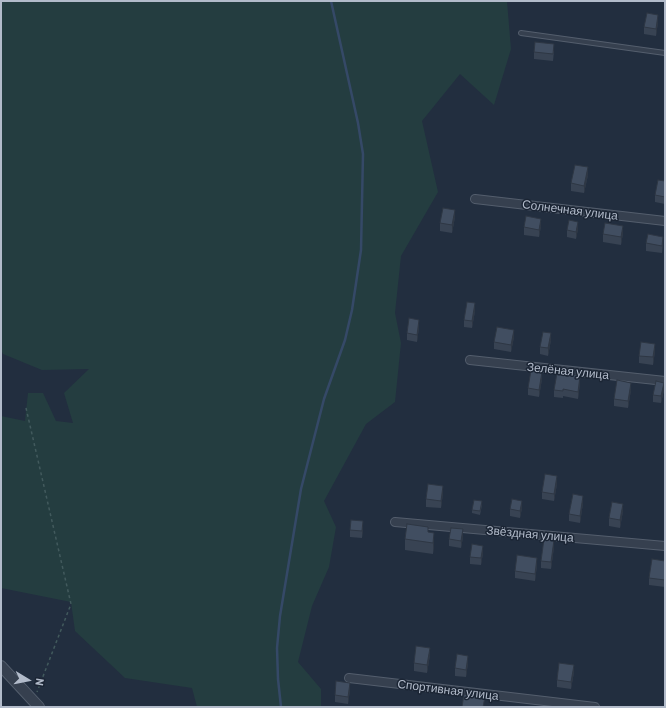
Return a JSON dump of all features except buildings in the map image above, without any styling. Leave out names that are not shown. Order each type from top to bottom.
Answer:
[{"type":"street","name":"Солнечная улица","points":[[475,199],[665,221]]},
{"type":"street","name":"Зелёная улица","points":[[470,360],[665,381]]},
{"type":"street","name":"Звёздная улица","points":[[395,522],[665,546]]},
{"type":"street","points":[[1,666],[36,704]]},
{"type":"street","name":"Спортивная улица","points":[[350,678],[595,707]]},
{"type":"lane","points":[[521,33],[665,53]]},
{"type":"path","points":[[26,408],[71,604],[36,704]]},
{"type":"green space","points":[[1,1],[507,1],[511,49],[494,105],[460,74],[422,121],[438,192],[401,256],[395,313],[401,343],[395,402],[366,424],[324,501],[336,527],[329,567],[312,606],[298,662],[321,689],[321,707],[197,707],[192,688],[125,678],[75,631],[71,602],[1,588],[1,416],[25,421],[28,393],[43,393],[56,421],[73,423],[64,393],[89,369],[42,370],[3,354],[1,350]]},
{"type":"waterway","points":[[281,707],[277,648],[280,616],[301,489],[324,399],[345,340],[352,310],[361,250],[363,154],[358,123],[331,1]]}]
